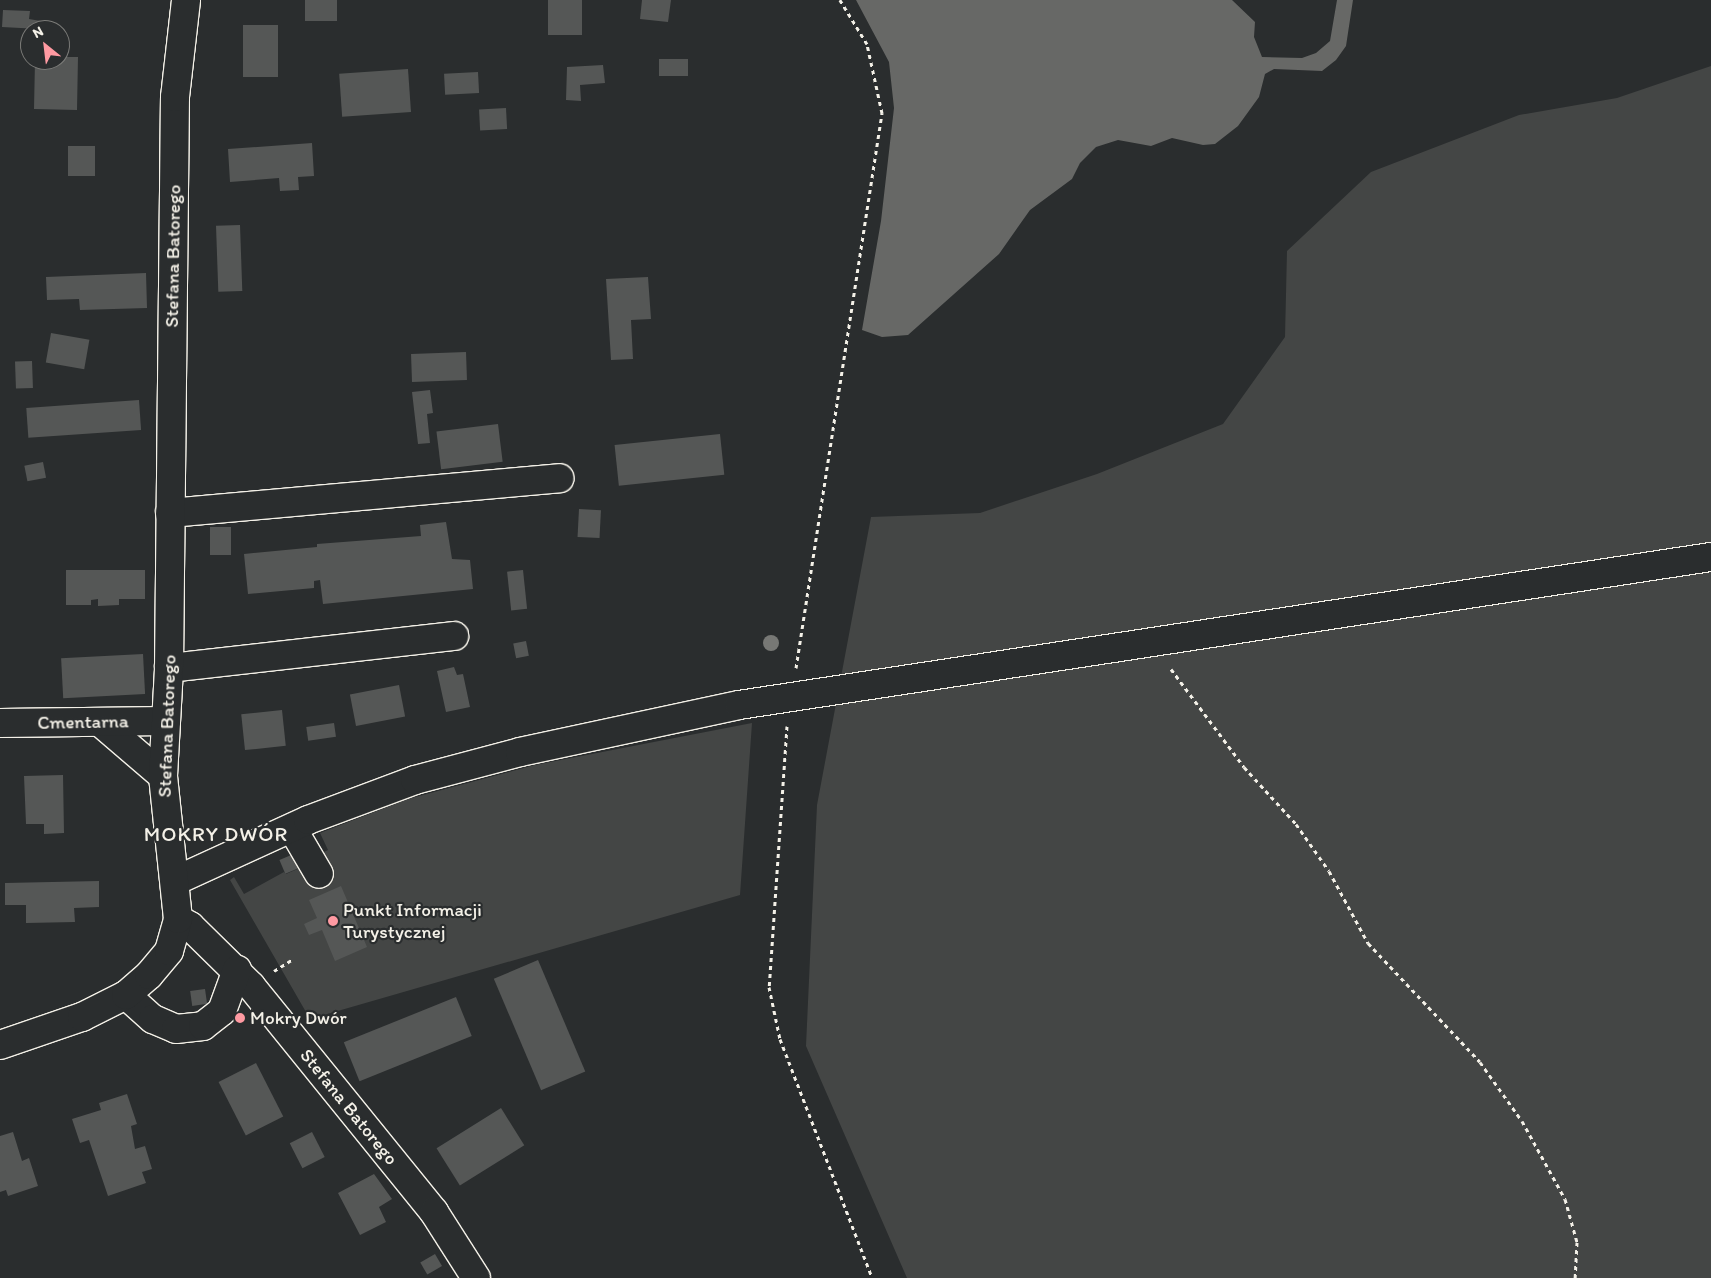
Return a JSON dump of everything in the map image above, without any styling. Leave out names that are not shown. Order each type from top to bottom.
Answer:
[{"type":"street","name":"Stefana Batorego","points":[[186,0],[175,97],[169,668],[163,776],[166,833],[176,881],[178,919],[190,926],[237,970],[434,1212],[476,1278]]},
{"type":"street","points":[[170,513],[559,478]]},
{"type":"street","points":[[176,881],[292,828],[415,780],[520,752],[739,705],[791,699],[1711,558]]},
{"type":"street","points":[[169,668],[454,636]]},
{"type":"street","name":"Cmentarna","points":[[0,723],[166,721]]},
{"type":"street","points":[[100,722],[163,776]]},
{"type":"street","points":[[292,828],[319,874]]},
{"type":"street","points":[[0,1045],[82,1016],[126,995],[149,975],[170,951],[178,919]]},
{"type":"street","points":[[126,995],[153,1020],[176,1029],[203,1026],[222,1011],[237,970]]},
{"type":"path","points":[[840,0],[867,44],[882,113],[785,736],[769,987],[780,1039],[872,1278]]},
{"type":"path","points":[[1152,643],[1244,767],[1296,824],[1329,872],[1368,943],[1480,1062],[1522,1121],[1565,1199],[1577,1242],[1575,1278]]},
{"type":"shaded area","points":[[856,0],[1232,0],[1255,22],[1254,37],[1262,57],[1302,58],[1316,53],[1330,41],[1337,0],[1353,0],[1346,46],[1336,60],[1322,71],[1274,69],[1265,74],[1259,97],[1238,126],[1215,144],[1203,145],[1172,138],[1151,146],[1118,140],[1096,147],[1080,163],[1072,179],[1030,210],[999,254],[908,335],[882,337],[862,330],[881,221],[894,108],[889,62]]},
{"type":"shaded area","points":[[1711,66],[1711,1278],[907,1278],[806,1046],[817,805],[871,517],[980,513],[1097,474],[1223,424],[1285,337],[1287,251],[1371,172],[1519,115],[1617,98]]},
{"type":"shaded area","points":[[752,723],[740,895],[310,1019],[230,880],[234,877],[244,894],[284,872],[286,874],[302,867],[300,864],[328,850],[320,833],[408,799],[535,765]]},
{"type":"building","points":[[305,0],[337,0],[337,21],[305,21]]},
{"type":"building","points":[[548,0],[582,0],[582,35],[548,35]]},
{"type":"building","points":[[642,0],[671,0],[668,22],[640,19]]},
{"type":"building","points":[[3,10],[30,11],[29,19],[35,20],[20,20],[20,28],[2,27]]},
{"type":"building","points":[[243,25],[278,25],[278,77],[243,77]]},
{"type":"building","points":[[70,57],[78,57],[77,110],[34,109],[35,70],[70,70]]},
{"type":"building","points":[[659,59],[688,59],[688,76],[659,76]]},
{"type":"building","points":[[603,65],[605,83],[580,85],[581,101],[566,100],[567,67]]},
{"type":"building","points":[[408,69],[411,112],[342,117],[339,74]]},
{"type":"building","points":[[478,72],[479,93],[445,95],[444,74]]},
{"type":"building","points":[[506,108],[507,129],[480,130],[479,109]]},
{"type":"building","points":[[312,143],[314,176],[298,177],[299,190],[280,191],[279,178],[230,182],[228,149]]},
{"type":"building","points":[[68,146],[95,146],[95,176],[68,176]]},
{"type":"building","points":[[240,225],[242,291],[218,292],[216,226]]},
{"type":"building","points":[[146,273],[147,308],[80,310],[79,299],[47,300],[46,277]]},
{"type":"building","points":[[648,277],[651,319],[631,320],[633,359],[611,360],[606,279]]},
{"type":"building","points":[[51,333],[89,340],[84,369],[46,363]]},
{"type":"building","points":[[466,352],[467,380],[412,382],[411,354]]},
{"type":"building","points":[[32,361],[33,388],[16,389],[15,362]]},
{"type":"building","points":[[430,390],[433,413],[427,414],[430,443],[418,444],[412,392]]},
{"type":"building","points":[[139,400],[141,430],[28,438],[26,408]]},
{"type":"building","points":[[498,424],[503,462],[441,469],[436,432]]},
{"type":"building","points":[[720,434],[724,475],[619,486],[615,445]]},
{"type":"building","points":[[43,462],[46,478],[27,481],[24,466]]},
{"type":"building","points":[[579,509],[601,510],[600,538],[578,537]]},
{"type":"building","points":[[446,522],[452,559],[470,560],[473,589],[323,604],[320,580],[314,581],[314,588],[248,594],[244,554],[317,547],[317,544],[421,536],[420,525]]},
{"type":"building","points":[[210,527],[231,527],[231,555],[210,555]]},
{"type":"building","points":[[66,570],[145,570],[145,599],[119,599],[119,605],[98,606],[98,599],[91,600],[91,605],[66,605]]},
{"type":"building","points":[[523,570],[527,609],[511,610],[507,572]]},
{"type":"building","points":[[526,641],[529,656],[516,658],[513,643]]},
{"type":"building","points":[[143,654],[145,694],[63,698],[61,658]]},
{"type":"building","points":[[454,667],[457,675],[463,674],[470,707],[446,712],[437,671]]},
{"type":"building","points":[[399,685],[405,716],[356,726],[350,695]]},
{"type":"building","points":[[282,710],[286,746],[245,750],[241,714]]},
{"type":"building","points":[[334,723],[336,737],[308,741],[306,727]]},
{"type":"building","points":[[63,775],[64,833],[44,834],[44,824],[26,824],[24,776]]},
{"type":"building","points":[[296,853],[302,867],[285,874],[279,860]]},
{"type":"building","points":[[99,881],[99,907],[74,908],[75,922],[26,923],[26,905],[5,905],[5,883]]},
{"type":"building","name":"Punkt Informacji Turystycznej","points":[[341,886],[367,947],[335,961],[322,930],[309,935],[304,924],[317,918],[309,900]]},
{"type":"building","points":[[538,960],[585,1071],[541,1090],[494,979]]},
{"type":"building","points":[[205,989],[207,1004],[192,1006],[190,991]]},
{"type":"building","points":[[456,997],[472,1036],[360,1081],[344,1042]]},
{"type":"building","points":[[256,1063],[283,1116],[246,1136],[219,1082]]},
{"type":"building","points":[[127,1094],[137,1124],[131,1126],[135,1149],[145,1146],[152,1169],[142,1172],[146,1183],[108,1196],[89,1140],[80,1143],[72,1119],[101,1110],[99,1103]]},
{"type":"building","points":[[501,1108],[524,1145],[460,1186],[437,1148]]},
{"type":"building","points":[[13,1132],[22,1161],[29,1158],[38,1186],[8,1196],[6,1190],[0,1192],[0,1136]]},
{"type":"building","points":[[312,1132],[325,1157],[302,1168],[290,1143]]},
{"type":"building","points":[[374,1174],[392,1199],[379,1207],[386,1222],[360,1235],[338,1193]]},
{"type":"building","points":[[435,1254],[442,1266],[427,1275],[420,1262]]},
{"type":"place","name":"Punkt Informacji Turystycznej","points":[[333,921]]},
{"type":"place","name":"Mokry Dwór","points":[[240,1018]]},
{"type":"district","name":"MOKRY DWÓR","points":[[216,834]]}]
